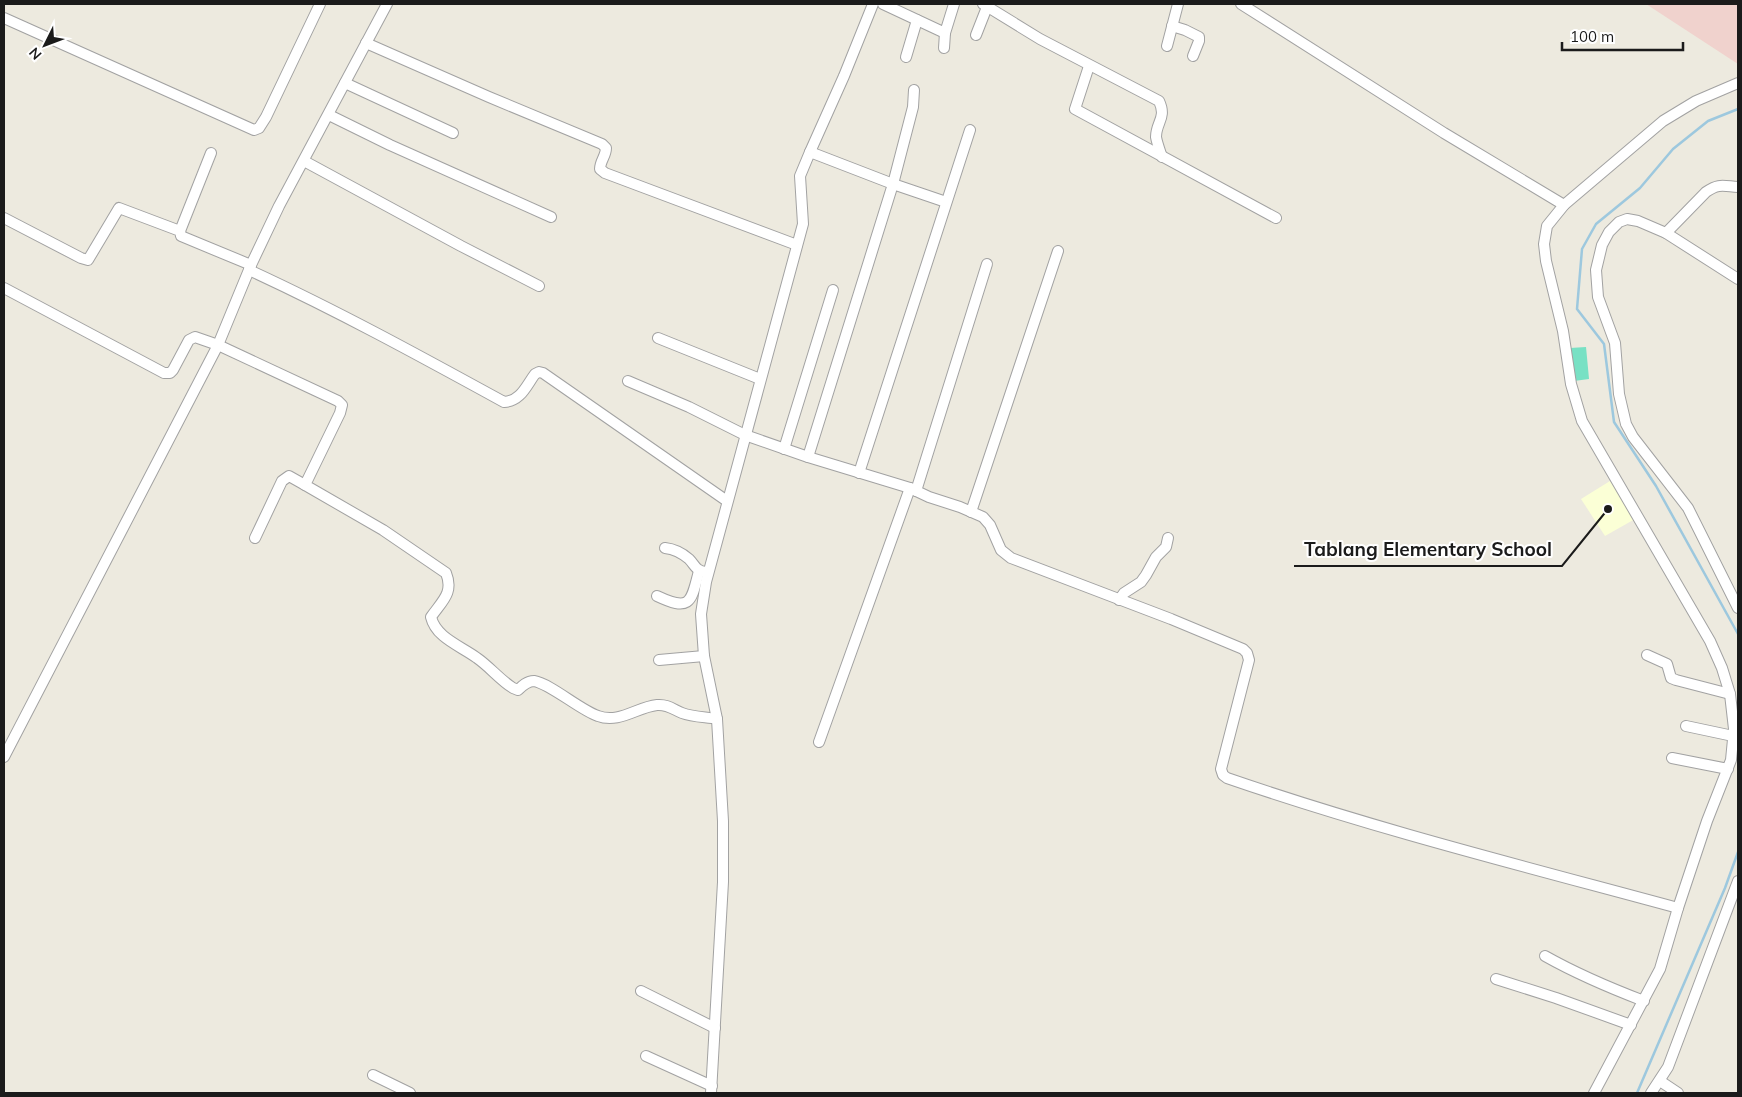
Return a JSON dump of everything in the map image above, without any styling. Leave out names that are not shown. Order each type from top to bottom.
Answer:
[{"type":"street","points":[[4,18],[254,130],[259,128],[266,117],[320,4]]},
{"type":"street","points":[[4,757],[218,344],[278,206],[304,161],[387,4]]},
{"type":"street","points":[[657,596],[678,605],[686,602],[693,594],[704,572],[727,501],[803,224],[800,176],[873,4]]},
{"type":"street","points":[[883,4],[945,33]]},
{"type":"street","points":[[944,48],[945,33],[954,4]]},
{"type":"street","points":[[1168,46],[1178,4]]},
{"type":"street","points":[[1241,4],[1444,133],[1564,206]]},
{"type":"street","points":[[976,35],[986,5],[1040,39],[1158,101],[1163,109],[1162,120],[1156,135],[1162,157]]},
{"type":"street","points":[[906,57],[917,20]]},
{"type":"street","points":[[1172,26],[1199,36],[1193,56]]},
{"type":"street","points":[[366,43],[602,144],[606,148],[606,152],[600,164],[600,169],[605,173],[797,245]]},
{"type":"street","points":[[1089,66],[1075,109],[1276,218]]},
{"type":"street","points":[[345,83],[453,133]]},
{"type":"street","points":[[1594,1093],[1660,969],[1707,821],[1731,760],[1734,729],[1730,694],[1722,668],[1710,641],[1582,421],[1571,384],[1563,331],[1546,261],[1544,244],[1547,226],[1564,206],[1663,121],[1696,101],[1738,83]]},
{"type":"street","points":[[808,457],[893,184],[913,107],[914,90]]},
{"type":"street","points":[[328,115],[551,218]]},
{"type":"street","points":[[859,472],[970,130]]},
{"type":"street","points":[[810,152],[946,202]]},
{"type":"street","points":[[211,153],[180,231],[181,236],[250,268],[417,354],[504,402],[511,402],[517,399],[535,374],[543,373],[727,501]]},
{"type":"street","points":[[304,161],[539,286]]},
{"type":"street","points":[[1666,233],[1713,187],[1722,184],[1738,187]]},
{"type":"street","points":[[4,218],[88,260],[119,208],[180,231]]},
{"type":"street","points":[[1738,278],[1666,233],[1638,220],[1627,219],[1619,222],[1609,232],[1602,244],[1596,270],[1598,297],[1615,343],[1619,394],[1626,424],[1633,438],[1688,508],[1738,608]]},
{"type":"street","points":[[971,512],[1058,252]]},
{"type":"street","points":[[819,742],[913,490],[987,264]]},
{"type":"street","points":[[4,288],[164,373],[174,370],[189,340],[195,337],[218,344],[338,400],[342,405],[340,413],[304,485]]},
{"type":"street","points":[[784,449],[833,290]]},
{"type":"street","points":[[658,338],[760,379]]},
{"type":"street","points":[[628,381],[689,407],[745,436],[913,490],[983,517],[990,525],[1001,550],[1006,555],[1028,566],[1171,619],[1243,649],[1247,653],[1249,660],[1221,769],[1223,775],[1227,778],[1277,796],[1394,830],[1678,908]]},
{"type":"street","points":[[255,538],[282,481],[290,476],[383,530],[446,573],[450,583],[449,593],[431,617],[433,625],[448,639],[478,658],[513,688],[518,690],[522,685],[534,682],[544,685],[598,716],[609,718],[627,715],[658,705],[667,706],[683,714],[717,719]]},
{"type":"street","points":[[1119,600],[1132,586],[1141,582],[1156,557],[1166,547],[1168,538]]},
{"type":"street","points":[[666,548],[676,550],[690,560],[695,569],[704,572]]},
{"type":"street","points":[[646,1056],[712,1090],[723,882],[723,821],[717,719],[704,656],[701,614],[704,572]]},
{"type":"street","points":[[1647,655],[1667,664],[1671,678],[1730,694]]},
{"type":"street","points":[[660,660],[704,656]]},
{"type":"street","points":[[1686,726],[1733,736]]},
{"type":"street","points":[[1672,758],[1728,769]]},
{"type":"street","points":[[1652,1093],[1668,1067],[1738,881]]},
{"type":"street","points":[[1545,956],[1582,976],[1644,1001]]},
{"type":"street","points":[[1496,980],[1556,998],[1631,1025]]},
{"type":"street","points":[[641,991],[715,1028]]},
{"type":"street","points":[[373,1075],[410,1093]]},
{"type":"street","points":[[1660,1080],[1678,1093]]},
{"type":"shaded area","points":[[1646,4],[1738,4],[1738,64]]},
{"type":"shaded area","points":[[1610,481],[1635,519],[1605,536],[1581,499]]},
{"type":"green space","points":[[1586,347],[1589,379],[1574,381],[1570,348]]},
{"type":"waterway","points":[[1738,109],[1708,121],[1673,149],[1640,188],[1596,224],[1582,249],[1577,309],[1604,344],[1614,422],[1656,486],[1738,634]]},
{"type":"waterway","points":[[1637,1093],[1725,888],[1738,852]]},
{"type":"place","name":"Tablang Elementary School","points":[[1608,509]]}]
